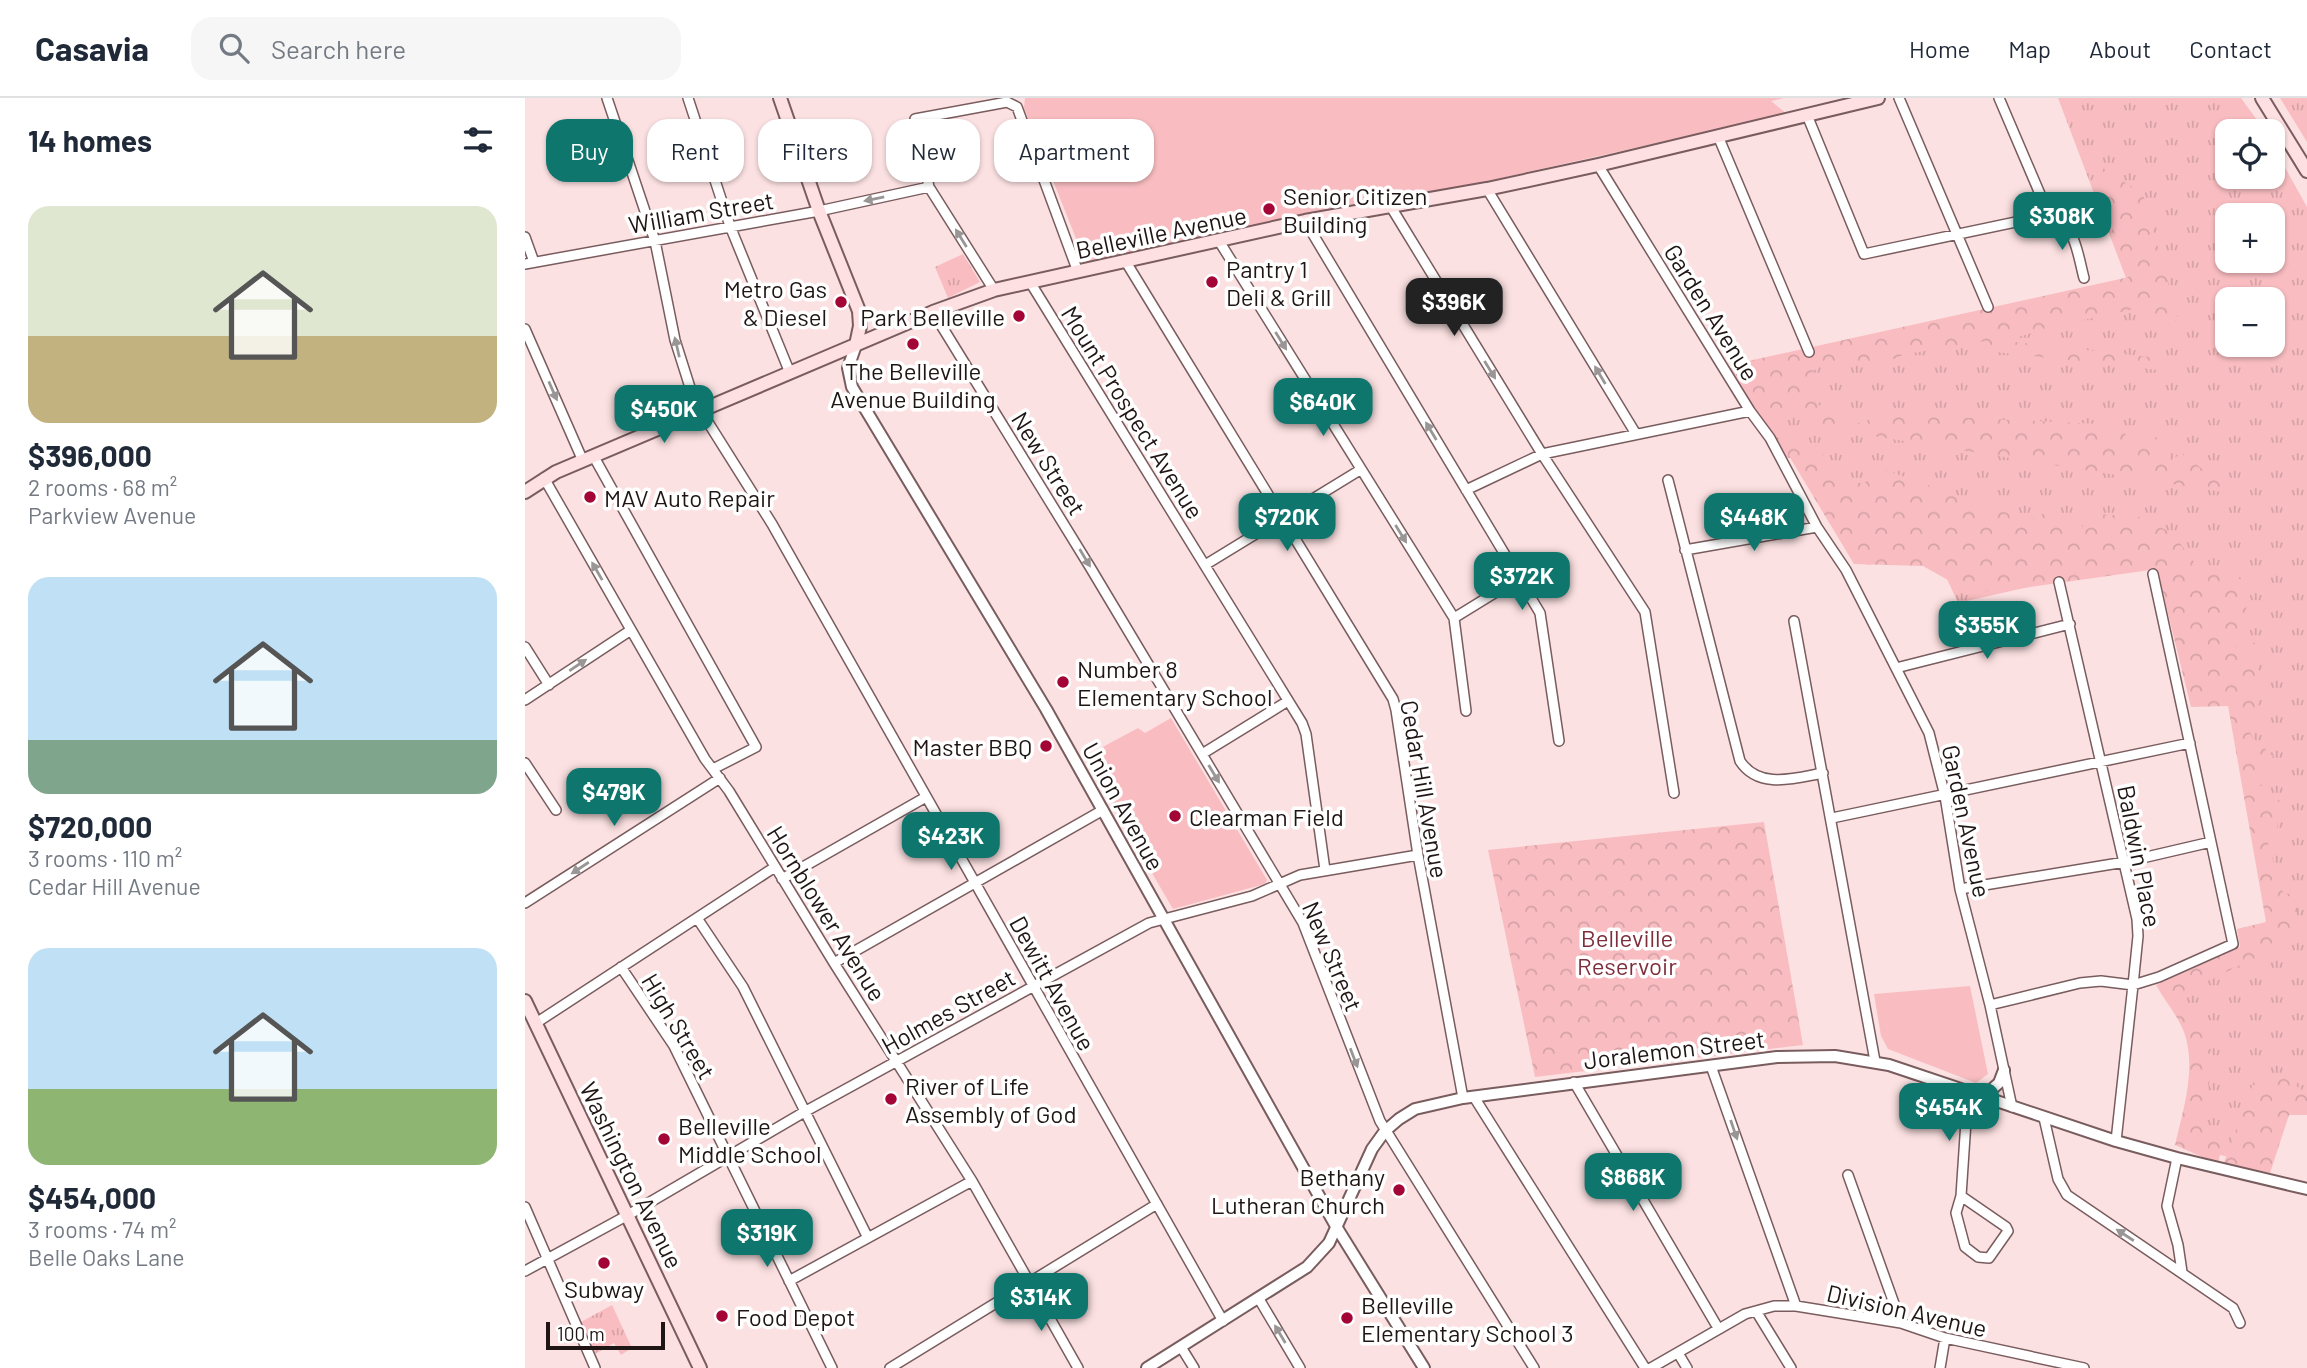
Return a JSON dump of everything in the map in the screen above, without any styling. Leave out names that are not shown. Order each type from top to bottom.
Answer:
[{"type":"main road","name":"Union Avenue","points":[[780,98],[819,211],[859,311],[860,326],[856,345]]},
{"type":"main road","name":"Belleville Avenue","points":[[525,492],[544,478],[699,411],[933,312],[994,290],[1305,221],[1487,189],[1598,165],[1878,98]]},
{"type":"main road","points":[[2265,100],[2307,172]]},
{"type":"main road","name":"Washington Avenue","points":[[525,1001],[700,1368]]},
{"type":"street","name":"Dewitt Avenue","points":[[607,98],[655,241],[681,361],[699,411],[772,524],[1223,1321]]},
{"type":"street","points":[[688,98],[730,226],[790,373]]},
{"type":"street","points":[[1899,98],[1988,307]]},
{"type":"street","points":[[1999,98],[2049,215]]},
{"type":"street","points":[[994,290],[929,187],[915,119],[1007,102],[1013,104],[1021,113],[1078,272]]},
{"type":"street","points":[[1807,115],[1864,254],[2049,215],[2060,219],[2069,230],[2075,242],[2084,278]]},
{"type":"street","points":[[1718,136],[1809,352]]},
{"type":"street","name":"Garden Avenue","points":[[1598,165],[1750,411],[1770,438],[1817,527],[1846,570],[1929,733],[1945,796],[1960,889],[1990,1005],[2012,1107]]},
{"type":"street","name":"William Street","points":[[529,263],[819,211],[929,187]]},
{"type":"street","points":[[1487,189],[1636,434]]},
{"type":"street","points":[[1391,207],[1542,454],[1645,612],[1674,793]]},
{"type":"street","points":[[1305,221],[1540,613],[1559,741]]},
{"type":"street","points":[[525,237],[529,263]]},
{"type":"street","points":[[1219,241],[1454,618],[1466,711]]},
{"type":"street","name":"Cedar Hill Avenue","points":[[1126,262],[1393,699],[1397,710],[1418,855],[1468,1097]]},
{"type":"street","name":"Mount Prospect Avenue","points":[[1030,282],[1306,734],[1325,870]]},
{"type":"street","name":"New Street","points":[[933,312],[1303,923],[1385,1131],[1534,1368]]},
{"type":"street","points":[[525,329],[589,459],[756,747],[713,769]]},
{"type":"street","name":"Union Avenue","points":[[856,345],[848,368],[852,387],[1046,709],[1337,1228],[1424,1368]]},
{"type":"street","points":[[1466,490],[1542,454],[1750,411]]},
{"type":"street","points":[[1205,565],[1360,470]]},
{"type":"street","name":"Hornblower Avenue","points":[[544,478],[713,769],[972,1181],[1078,1368]]},
{"type":"street","points":[[1668,480],[1743,765],[1775,781],[1823,773]]},
{"type":"street","points":[[1685,550],[1817,527]]},
{"type":"street","points":[[1990,1005],[2080,983],[2101,981],[2133,985],[2159,977],[2233,944],[2153,575]]},
{"type":"street","points":[[1454,618],[1519,578]]},
{"type":"street","name":"Baldwin Place","points":[[2059,582],[2138,928],[2116,1141]]},
{"type":"street","points":[[1794,621],[1875,1061]]},
{"type":"street","points":[[1896,668],[2070,624]]},
{"type":"street","points":[[525,700],[631,630]]},
{"type":"street","points":[[525,647],[549,685]]},
{"type":"street","points":[[1202,754],[1288,701]]},
{"type":"street","points":[[1832,818],[2190,743]]},
{"type":"street","points":[[525,763],[557,810]]},
{"type":"street","points":[[525,903],[720,778]]},
{"type":"street","points":[[782,879],[926,797]]},
{"type":"street","points":[[834,963],[1103,810]]},
{"type":"street","points":[[1960,889],[2125,862],[2211,842]]},
{"type":"street","name":"Holmes Street","points":[[525,1271],[628,1215],[806,1111],[1149,923],[1252,896],[1300,875],[1418,855]]},
{"type":"street","points":[[536,1023],[775,867]]},
{"type":"street","points":[[697,918],[743,987],[868,1238]]},
{"type":"street","name":"High Street","points":[[621,967],[674,1046],[832,1368]]},
{"type":"street","name":"Joralemon Street","points":[[1147,1368],[1307,1267],[1329,1243],[1372,1149],[1385,1131],[1399,1119],[1415,1110],[1468,1097],[1777,1057],[1835,1056],[1875,1061],[2116,1141],[2307,1189]]},
{"type":"street","points":[[1711,1066],[1796,1306]]},
{"type":"street","points":[[1983,1097],[1999,1083],[2004,1070]]},
{"type":"street","points":[[1574,1082],[1718,1328]]},
{"type":"street","points":[[1961,1196],[2008,1231],[1989,1258],[1983,1259],[1965,1247],[1956,1213],[1961,1196],[1968,1091]]},
{"type":"street","points":[[1468,1097],[1645,1368]]},
{"type":"street","points":[[2043,1118],[2058,1179],[2067,1195],[2233,1308],[2241,1323]]},
{"type":"street","points":[[2177,1158],[2167,1206],[2182,1272]]},
{"type":"street","points":[[1848,1175],[1901,1323]]},
{"type":"street","points":[[789,1282],[972,1181]]},
{"type":"street","points":[[890,1368],[1157,1204]]},
{"type":"street","points":[[525,1207],[595,1368]]},
{"type":"street","points":[[1259,1299],[1300,1368]]},
{"type":"street","name":"Division Avenue","points":[[1651,1368],[1745,1314],[1774,1306],[1796,1306],[1901,1323],[1945,1338],[2056,1365],[2084,1368]]},
{"type":"street","points":[[1756,1311],[1791,1368]]},
{"type":"street","points":[[1940,1368],[1945,1338]]},
{"type":"street","points":[[1181,1347],[1194,1368]]},
{"type":"street","points":[[1678,1353],[1687,1368]]},
{"type":"green space","points":[[1025,98],[1784,98],[1771,101],[1787,114],[1434,193],[1286,220],[1083,263],[1083,256],[1054,182],[1154,182],[1154,119],[1028,119],[1024,108]]},
{"type":"green space","points":[[2058,98],[2241,98],[2256,119],[2215,119],[2215,189],[2285,189],[2285,168],[2307,207],[2307,1097],[2283,1082],[2270,1166],[2183,1147],[2200,1057],[2165,983],[2244,949],[2274,924],[2230,691],[2160,557],[1958,603],[1935,553],[1867,565],[1809,458],[1775,458],[1722,370],[2129,286]]},
{"type":"green space","points":[[2280,98],[2307,98],[2307,142]]},
{"type":"green space","points":[[2103,168],[2143,194],[2178,319],[2159,327],[2149,306],[2046,328],[2006,341],[2159,358],[2158,370],[1996,352],[1986,341],[1906,354],[1874,367],[1825,361],[1807,377],[1804,390],[1824,410],[1859,423],[1887,414],[2122,425],[2128,442],[2135,444],[2150,431],[2171,460],[2182,453],[2221,484],[2222,492],[1823,428],[1810,415],[1766,422],[1730,365],[2129,277],[2093,172]]},
{"type":"green space","points":[[963,254],[980,282],[948,298],[935,267]]},
{"type":"green space","points":[[1780,441],[1824,455],[1844,477],[1863,484],[1882,469],[2028,520],[2053,510],[2070,537],[2082,538],[2083,513],[2140,517],[2172,533],[2198,567],[2229,568],[2251,591],[2235,647],[2257,642],[2258,712],[2248,721],[2251,736],[2273,756],[2258,782],[2280,801],[2277,829],[2267,840],[2282,891],[2298,898],[2296,925],[2288,942],[2183,993],[2213,1054],[2203,1127],[2223,1140],[2218,1164],[2175,1145],[2189,1074],[2188,1046],[2181,1026],[2156,985],[2240,947],[2237,929],[2266,922],[2228,706],[2191,707],[2157,569],[1995,592],[1962,588],[1923,566],[1854,564]]},
{"type":"green space","name":"Clearman Field","points":[[1171,718],[1267,880],[1265,884],[1173,909],[1084,757],[1138,728],[1145,733]]},
{"type":"green space","name":"Belleville Reservoir","points":[[1764,822],[1803,1045],[1535,1077],[1488,850]]},
{"type":"green space","points":[[1970,986],[1988,1074],[1976,1083],[1888,1049],[1881,1036],[1874,994]]},
{"type":"green space","points":[[2284,1078],[2307,1093],[2307,1115],[2289,1115],[2270,1173],[2223,1165],[2254,1081]]},
{"type":"green space","points":[[612,1305],[632,1348],[621,1355],[614,1343],[595,1354],[581,1322]]},
{"type":"place","name":"Senior Citizen Building","points":[[1269,209]]},
{"type":"place","name":"Pantry 1 Deli & Grill","points":[[1212,282]]},
{"type":"place","name":"Metro Gas & Diesel","points":[[841,302]]},
{"type":"place","name":"Park Belleville","points":[[1019,316]]},
{"type":"place","name":"The Belleville Avenue Building","points":[[913,344]]},
{"type":"place","name":"MAV Auto Repair","points":[[590,497]]},
{"type":"place","name":"Number 8 Elementary School","points":[[1063,682]]},
{"type":"place","name":"Master BBQ","points":[[1046,746]]},
{"type":"place","name":"Clearman Field","points":[[1175,816]]},
{"type":"place","name":"River of Life Assembly of God","points":[[891,1099]]},
{"type":"place","name":"Belleville Middle School","points":[[664,1139]]},
{"type":"place","name":"Bethany Lutheran Church","points":[[1399,1190]]},
{"type":"place","name":"Subway","points":[[604,1263]]},
{"type":"place","name":"Food Depot","points":[[722,1316]]},
{"type":"place","name":"Belleville Elementary School 3","points":[[1347,1318]]}]
